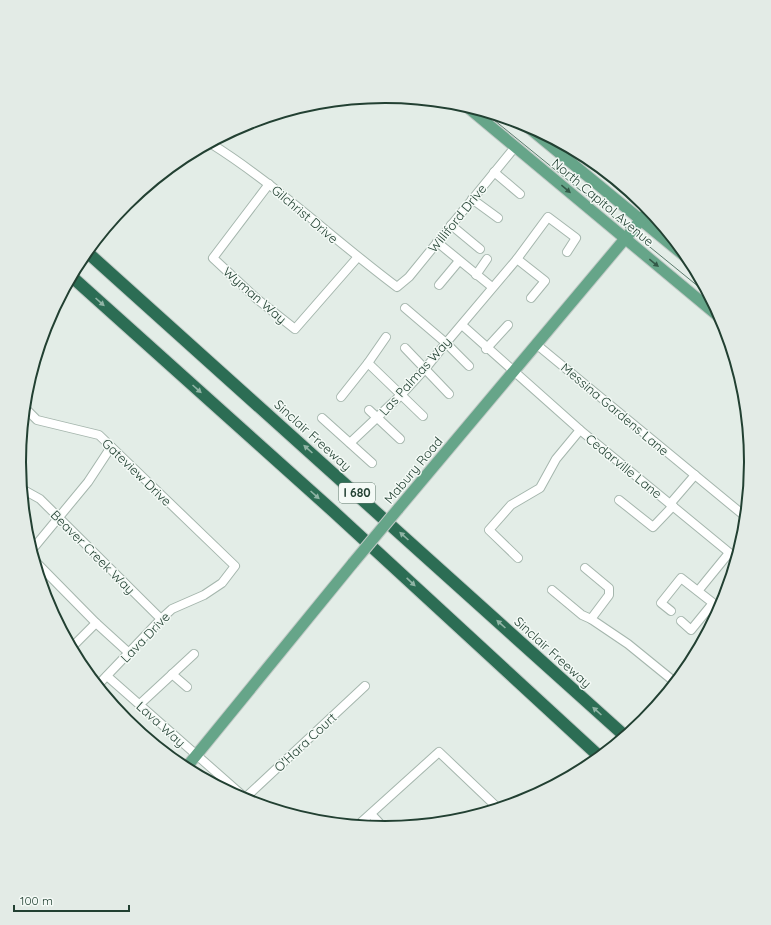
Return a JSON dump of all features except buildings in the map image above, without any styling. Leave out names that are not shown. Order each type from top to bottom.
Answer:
[{"type":"highway","name":"Sinclair Freeway","points":[[92,256],[622,734]]},
{"type":"highway","name":"I 680","points":[[76,280],[334,512],[596,753]]},
{"type":"main road","name":"North Capitol Avenue","points":[[476,114],[711,311]]},
{"type":"main road","name":"North Capitol Avenue","points":[[542,139],[672,246]]},
{"type":"main road","name":"Mabury Road","points":[[190,763],[353,563],[646,214]]},
{"type":"street","name":"Gilchrist Drive","points":[[215,146],[269,184],[357,258],[397,287]]},
{"type":"street","name":"Williford Drive","points":[[397,287],[409,277],[515,147]]},
{"type":"street","points":[[494,172],[520,194]]},
{"type":"street","name":"Wyman Way","points":[[269,184],[214,258],[257,299],[296,329],[357,258]]},
{"type":"street","points":[[472,198],[498,218]]},
{"type":"street","name":"Las Palmas Way","points":[[350,443],[402,394],[425,369],[462,326],[492,287],[517,260],[548,217],[576,238],[567,252]]},
{"type":"street","points":[[451,225],[480,249]]},
{"type":"street","points":[[437,242],[492,287]]},
{"type":"street","points":[[476,275],[487,259]]},
{"type":"street","points":[[517,260],[545,281],[531,298]]},
{"type":"street","points":[[439,286],[459,261]]},
{"type":"street","points":[[405,308],[446,343],[469,366]]},
{"type":"street","points":[[486,349],[508,325]]},
{"type":"street","name":"Las Palmas Way","points":[[462,326],[513,372]]},
{"type":"street","points":[[341,397],[386,337]]},
{"type":"street","name":"Messina Gardens Lane","points":[[536,344],[741,514]]},
{"type":"street","points":[[405,348],[449,394]]},
{"type":"street","points":[[368,362],[423,416]]},
{"type":"street","name":"Cedarville Lane","points":[[513,372],[580,430],[733,555]]},
{"type":"street","points":[[369,410],[400,439]]},
{"type":"street","name":"Gateview Drive","points":[[30,412],[38,420],[99,435],[235,566]]},
{"type":"street","points":[[322,418],[372,463]]},
{"type":"street","points":[[518,558],[489,530],[512,505],[540,488],[556,459],[580,430]]},
{"type":"street","points":[[36,545],[88,482],[111,447]]},
{"type":"street","points":[[619,500],[653,527],[695,475]]},
{"type":"street","name":"Beaver Creek Way","points":[[27,491],[40,499],[160,619]]},
{"type":"street","points":[[698,591],[730,552]]},
{"type":"street","name":"Lava Drive","points":[[101,682],[160,619],[172,610],[204,595],[222,583],[235,566]]},
{"type":"street","points":[[42,568],[96,623],[129,653]]},
{"type":"street","points":[[585,568],[609,588],[609,595],[591,619]]},
{"type":"street","points":[[671,611],[661,603],[681,578],[713,603],[692,630],[681,621]]},
{"type":"street","points":[[552,590],[582,615],[591,619],[628,644],[672,680]]},
{"type":"street","points":[[75,644],[96,623]]},
{"type":"street","points":[[140,704],[194,654]]},
{"type":"street","points":[[172,674],[188,687]]},
{"type":"street","name":"Lava Way","points":[[107,676],[236,790]]},
{"type":"street","name":"O'Hara Court","points":[[252,796],[365,686]]},
{"type":"street","points":[[363,821],[439,752],[495,805]]},
{"type":"street","points":[[371,814],[378,822]]},
{"type":"tram line","points":[[494,120],[699,287]]}]
